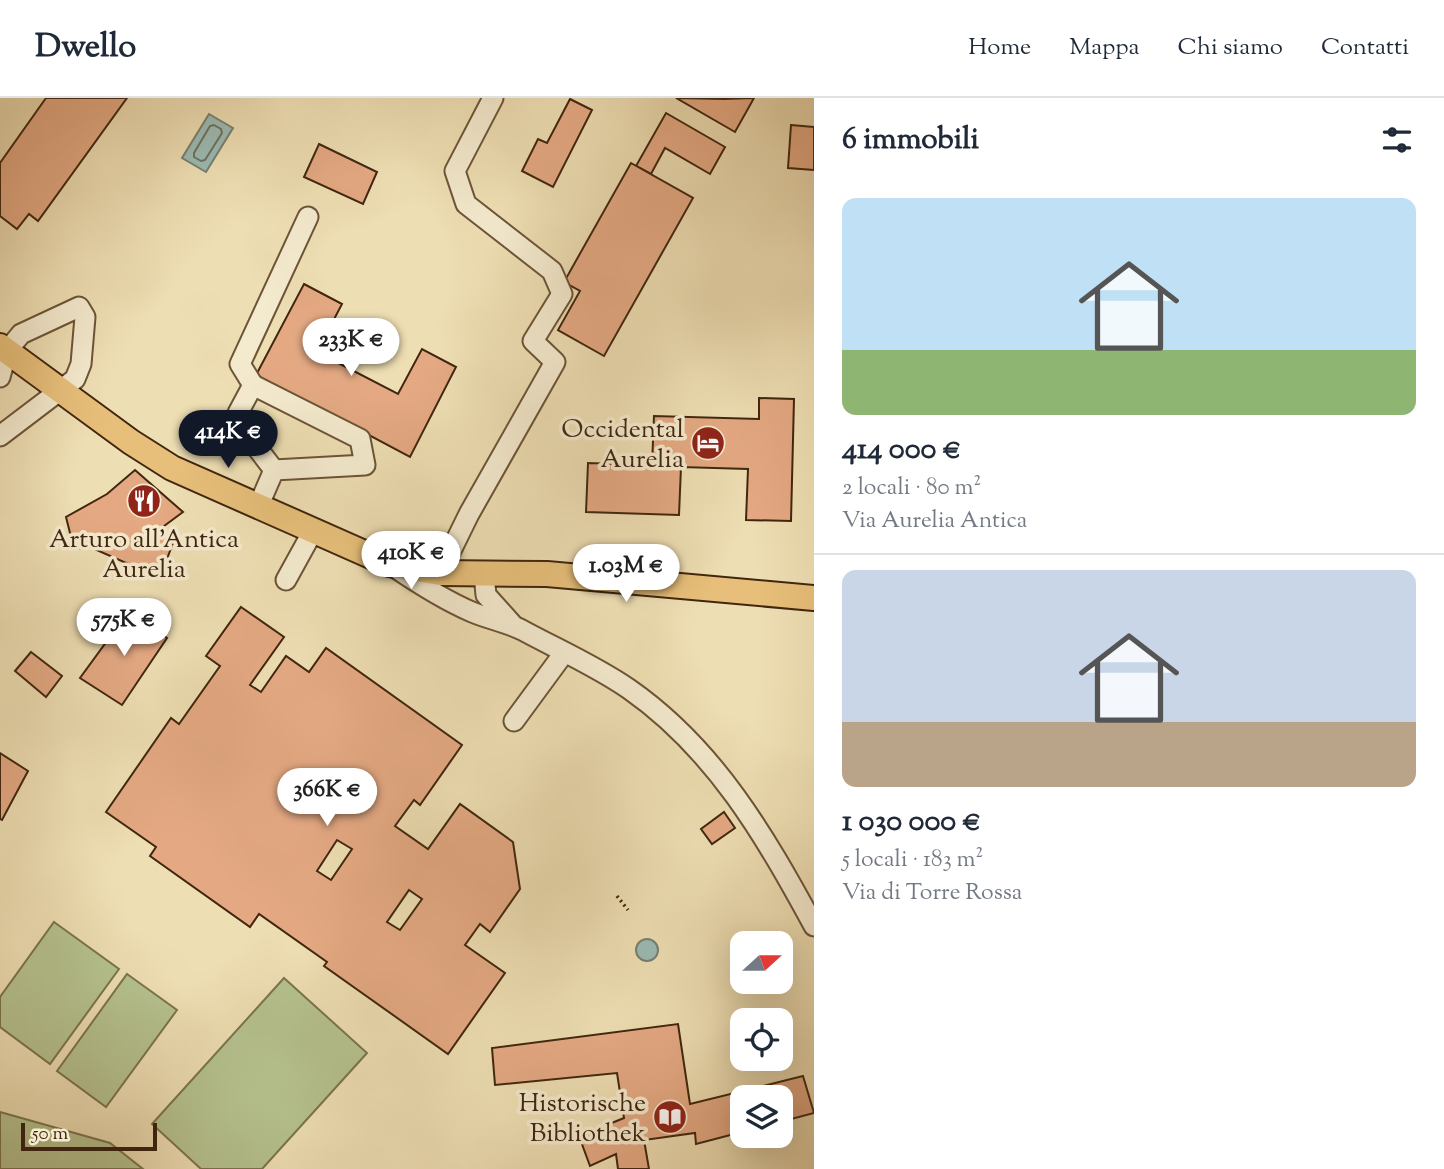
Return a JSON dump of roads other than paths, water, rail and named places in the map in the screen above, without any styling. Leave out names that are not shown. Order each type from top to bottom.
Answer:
[{"type":"main road","points":[[4,349],[59,391],[172,468],[389,564],[440,573],[547,574],[814,598]]},
{"type":"street","points":[[440,573],[469,514],[555,362],[533,341],[562,294],[552,271],[466,204],[455,171],[493,98]]},
{"type":"street","points":[[253,385],[238,413],[245,432],[274,470],[365,465],[360,439],[253,385],[240,364],[308,217]]},
{"type":"street","points":[[0,377],[4,349],[21,334],[79,307],[85,317],[81,364],[75,379],[0,436]]},
{"type":"street","points":[[258,507],[274,470]]},
{"type":"street","points":[[286,580],[313,531]]},
{"type":"street","points":[[389,564],[445,600],[490,619],[513,625],[629,689],[668,721],[707,759],[759,829],[814,926]]},
{"type":"street","points":[[484,574],[486,595],[513,625]]},
{"type":"street","points":[[514,721],[564,653]]},
{"type":"water","points":[[209,114],[233,128],[206,172],[182,158]]},
{"type":"water","points":[[647,939],[655,942],[658,950],[655,958],[647,961],[639,958],[636,950],[639,942]]},
{"type":"place","name":"Occidental Aurelia","points":[[708,443]]},
{"type":"place","name":"Arturo all'Antica Aurelia","points":[[144,501]]},
{"type":"place","name":"Historische Bibliothek","points":[[670,1117]]}]
